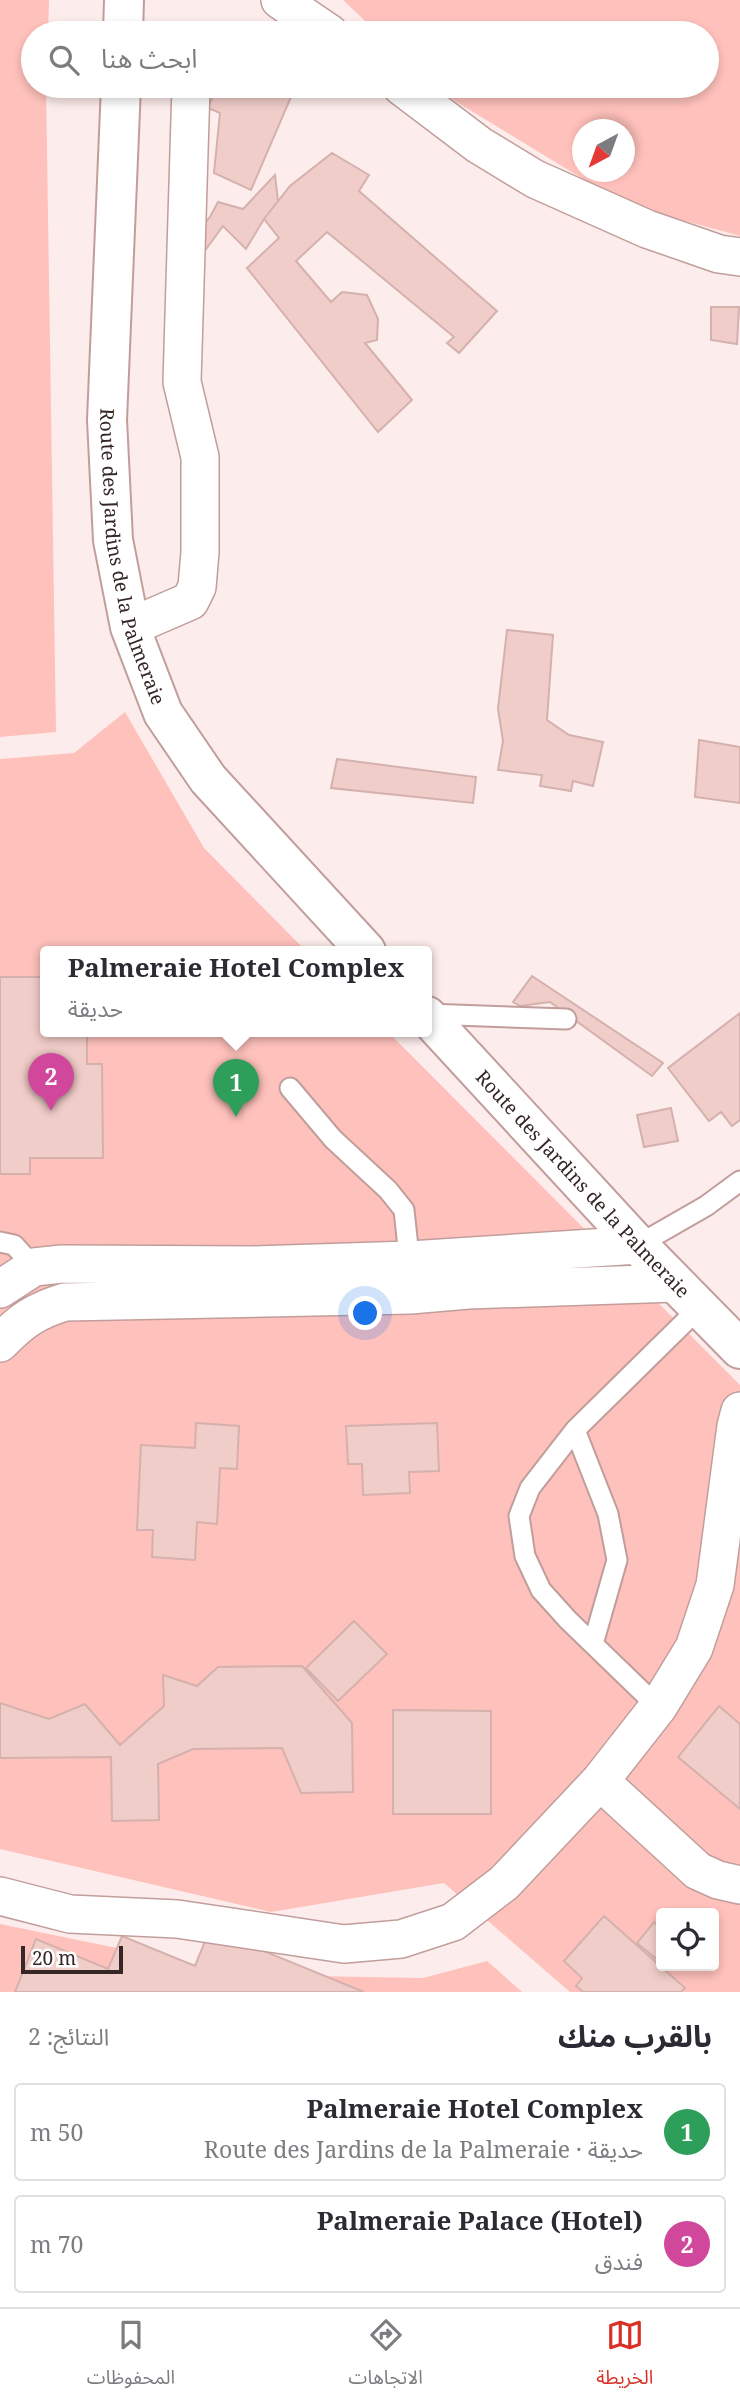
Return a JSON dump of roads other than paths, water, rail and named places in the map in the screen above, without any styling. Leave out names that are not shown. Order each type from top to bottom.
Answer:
[{"type":"street","points":[[123,21],[124,0]]},
{"type":"street","points":[[294,3],[315,21]]},
{"type":"street","name":"Route des Jardins de la Palmeraie","points":[[120,98],[107,420],[113,540],[130,627],[163,713],[208,779],[361,946]]},
{"type":"street","points":[[130,627],[190,601],[197,587],[200,552],[200,457],[182,382],[191,98]]},
{"type":"street","points":[[417,98],[479,145],[535,179],[647,229],[719,254],[740,257]]},
{"type":"street","name":"Route des Jardins de la Palmeraie","points":[[432,1020],[638,1245],[740,1349]]},
{"type":"street","points":[[0,1343],[17,1325],[40,1310],[65,1302],[253,1282],[410,1277],[638,1245]]},
{"type":"street","points":[[0,1289],[34,1267],[62,1264],[253,1282]]},
{"type":"street","points":[[410,1277],[468,1290],[687,1296]]},
{"type":"street","points":[[0,1896],[70,1914],[177,1919],[344,1944],[401,1939],[453,1922],[504,1883],[600,1781],[658,1707],[694,1648],[715,1585],[740,1411]]},
{"type":"street","points":[[600,1781],[698,1871],[718,1880],[740,1885]]},
{"type":"lane","points":[[432,1015],[566,1018]]},
{"type":"lane","points":[[289,1088],[333,1139],[388,1190],[404,1210],[410,1277]]},
{"type":"lane","points":[[638,1245],[706,1206],[740,1181]]},
{"type":"lane","points":[[0,1242],[14,1245],[34,1267]]},
{"type":"lane","points":[[658,1707],[541,1590],[525,1556],[519,1516],[530,1488],[687,1296]]},
{"type":"lane","points":[[575,1430],[608,1514],[617,1560],[593,1644]]},
{"type":"place","name":"(Hotel) Palmeraie Palace","points":[[51,1111]]},
{"type":"place","name":"Palmeraie Hotel Complex","points":[[236,1117]]}]
